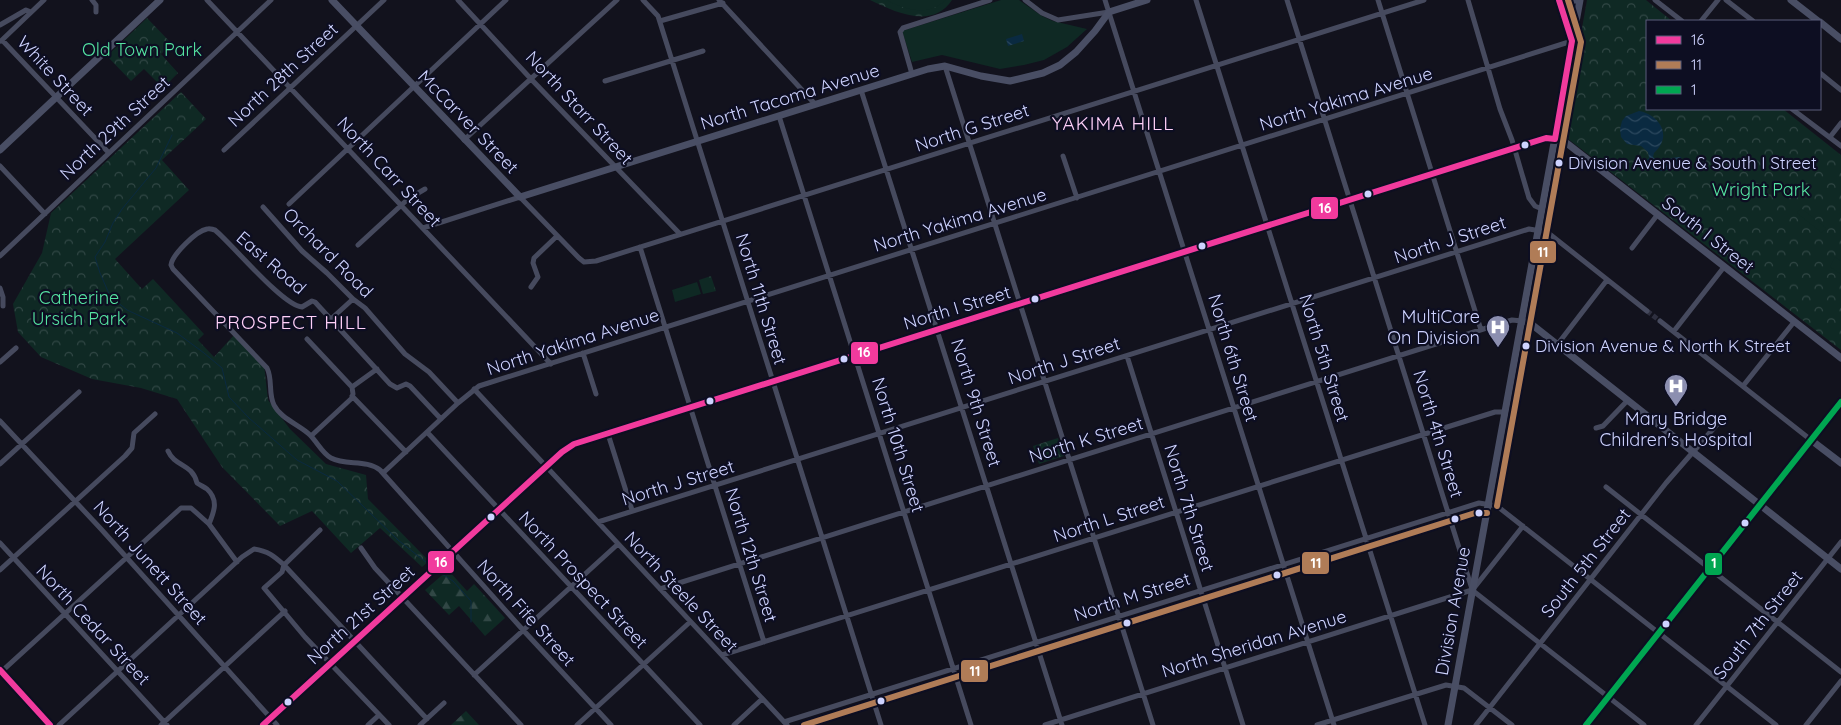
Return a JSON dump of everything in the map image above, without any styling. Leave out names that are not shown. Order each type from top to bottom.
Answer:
[{"type":"main road","points":[[0,150],[160,0]]},
{"type":"main road","name":"McCarver Street","points":[[332,0],[520,197]]},
{"type":"main road","points":[[1109,12],[1147,0]]},
{"type":"main road","points":[[1572,41],[1560,2],[1575,0]]},
{"type":"main road","name":"Division Avenue","points":[[1448,725],[1580,0]]},
{"type":"main road","points":[[1791,0],[1815,20]]},
{"type":"main road","name":"North Tacoma Avenue","points":[[520,197],[928,69],[945,66],[981,76],[1010,81],[1043,73],[1060,65],[1076,52],[1109,12]]},
{"type":"main road","points":[[1821,25],[1841,39]]},
{"type":"main road","name":"North I Street","points":[[546,466],[570,446],[1546,138],[1555,139]]},
{"type":"main road","name":"South I Street","points":[[1555,139],[1564,141],[1841,358]]},
{"type":"main road","points":[[1522,321],[1530,323],[1841,569]]},
{"type":"main road","points":[[1586,725],[1841,402]]},
{"type":"main road","points":[[1811,440],[1841,463]]},
{"type":"main road","name":"North 21st Street","points":[[263,725],[546,466]]},
{"type":"main road","points":[[1,672],[50,725]]},
{"type":"street","points":[[1,41],[44,0]]},
{"type":"street","points":[[92,0],[96,5],[96,12]]},
{"type":"street","name":"North Carr Street","points":[[207,0],[550,364]]},
{"type":"street","name":"North 29th Street","points":[[0,256],[271,0]]},
{"type":"street","name":"North 28th Street","points":[[224,150],[384,0]]},
{"type":"street","name":"North Starr Street","points":[[458,0],[680,234]]},
{"type":"street","points":[[289,204],[506,0]]},
{"type":"street","points":[[464,140],[617,0]]},
{"type":"street","name":"North 11th Street","points":[[643,0],[658,16],[660,21],[881,725]]},
{"type":"street","points":[[912,74],[900,32],[903,28],[990,0]]},
{"type":"street","points":[[1026,0],[1042,13],[1058,20],[1109,12]]},
{"type":"street","name":"North 6th Street","points":[[1105,0],[1333,723]]},
{"type":"street","name":"North 5th Street","points":[[1196,0],[1425,725]]},
{"type":"street","name":"North 4th Street","points":[[1287,0],[1472,590]]},
{"type":"street","points":[[1378,0],[1481,330]]},
{"type":"street","name":"North G Street","points":[[584,262],[596,261],[1424,0]]},
{"type":"street","points":[[1468,0],[1531,202],[1542,210]]},
{"type":"street","points":[[1655,0],[1681,20]]},
{"type":"street","points":[[1702,20],[1718,0]]},
{"type":"street","points":[[1726,0],[1752,20]]},
{"type":"street","points":[[660,21],[721,2],[815,104]]},
{"type":"street","name":"White Street","points":[[0,24],[26,10],[31,12]]},
{"type":"street","name":"White Street","points":[[1,41],[109,153]]},
{"type":"street","name":"North Yakima Avenue","points":[[383,473],[474,389],[486,384],[1572,41]]},
{"type":"street","points":[[605,81],[703,51]]},
{"type":"street","points":[[945,66],[1153,725]]},
{"type":"street","points":[[1821,74],[1841,90]]},
{"type":"street","name":"North 9th Street","points":[[862,90],[1061,722]]},
{"type":"street","points":[[1793,110],[1841,146]]},
{"type":"street","name":"North 10th Street","points":[[779,116],[972,725]]},
{"type":"street","points":[[1830,137],[1841,123]]},
{"type":"street","points":[[1063,156],[1077,198]]},
{"type":"street","points":[[0,166],[45,214]]},
{"type":"street","points":[[358,246],[401,205],[425,189]]},
{"type":"street","name":"North Tacoma Avenue","points":[[423,228],[520,197]]},
{"type":"street","name":"McCarver Street","points":[[520,197],[584,262]]},
{"type":"street","name":"Orchard Road","points":[[263,207],[302,251],[365,308],[405,354],[429,372],[458,403]]},
{"type":"street","points":[[1632,248],[1658,214]]},
{"type":"street","name":"East Road","points":[[311,436],[278,410],[273,403],[270,392],[271,379],[267,368],[171,265],[173,257],[206,229],[212,229],[217,232],[260,276],[294,304],[303,307],[314,301],[394,387],[400,388],[407,384],[410,386],[441,419]]},
{"type":"street","name":"North J Street","points":[[598,522],[1529,229],[1538,230]]},
{"type":"street","points":[[1538,230],[1547,232],[1647,311]]},
{"type":"street","points":[[531,287],[538,277],[534,258],[557,236]]},
{"type":"street","name":"North 12th Street","points":[[640,247],[764,642]]},
{"type":"street","points":[[1674,331],[1724,267]]},
{"type":"street","points":[[1557,345],[1607,280]]},
{"type":"street","points":[[0,288],[4,306]]},
{"type":"street","points":[[331,319],[353,299]]},
{"type":"street","name":"North K Street","points":[[660,589],[1512,320],[1522,321]]},
{"type":"street","points":[[1660,321],[1811,440]]},
{"type":"street","points":[[1744,386],[1794,322]]},
{"type":"street","points":[[307,339],[352,387],[352,396],[406,452]]},
{"type":"street","points":[[0,362],[16,348]]},
{"type":"street","points":[[583,353],[596,394]]},
{"type":"street","name":"North 7th Street","points":[[1127,356],[1243,725]]},
{"type":"street","points":[[352,387],[376,368]]},
{"type":"street","name":"North Steele Street","points":[[474,389],[786,723]]},
{"type":"street","points":[[0,464],[79,392]]},
{"type":"street","points":[[352,396],[311,436],[331,458],[370,464],[379,468],[383,473]]},
{"type":"street","points":[[1596,428],[1603,426],[1628,400]]},
{"type":"street","name":"North L Street","points":[[722,655],[1496,411],[1506,412]]},
{"type":"street","points":[[0,570],[130,451],[134,433],[155,414]]},
{"type":"street","name":"North Junett Street","points":[[0,421],[278,725]]},
{"type":"street","name":"South 5th Street","points":[[1476,725],[1688,457],[1720,421]]},
{"type":"street","name":"North Prospect Street","points":[[427,432],[700,725]]},
{"type":"street","points":[[608,434],[632,510]]},
{"type":"street","points":[[168,451],[173,460],[183,464],[193,473],[197,483],[206,488],[212,496],[215,504],[209,524]]},
{"type":"street","name":"North Fife Street","points":[[383,473],[451,553],[611,725]]},
{"type":"street","points":[[1606,487],[1841,672]]},
{"type":"street","name":"North M Street","points":[[786,723],[871,694],[1479,502],[1488,504]]},
{"type":"street","points":[[1488,504],[1497,506],[1776,725]]},
{"type":"street","points":[[1,672],[179,510],[185,507],[191,508],[209,524],[237,562]]},
{"type":"street","points":[[1523,526],[1472,590],[1644,725]]},
{"type":"street","points":[[320,530],[284,565],[282,572],[264,588],[305,637],[389,725]]},
{"type":"street","name":"South 7th Street","points":[[1696,725],[1841,542]]},
{"type":"street","name":"North Cedar Street","points":[[0,543],[66,613],[164,724]]},
{"type":"street","points":[[474,675],[618,544]]},
{"type":"street","points":[[361,548],[375,568],[402,598],[521,725]]},
{"type":"street","points":[[58,725],[251,550],[266,550],[273,554],[427,719]]},
{"type":"street","name":"North Sheridan Avenue","points":[[1045,725],[1061,722],[1143,694],[1472,590]]},
{"type":"street","points":[[164,724],[285,611]]},
{"type":"street","points":[[578,725],[690,622]]},
{"type":"street","points":[[1806,725],[1841,681]]},
{"type":"street","points":[[1317,725],[1333,723],[1446,685],[1464,688],[1512,725]]},
{"type":"street","points":[[734,725],[762,699]]},
{"type":"street","points":[[420,725],[444,703]]},
{"type":"street","points":[[368,725],[379,714]]},
{"type":"green space","points":[[870,0],[952,0],[944,9],[934,14],[913,16]]},
{"type":"green space","points":[[886,0],[946,0],[932,9],[917,10],[902,7]]},
{"type":"green space","points":[[1001,0],[1019,0],[1042,16],[1053,21],[1087,29],[1067,47],[1044,60],[1024,65],[1000,69],[942,55],[912,62],[902,31]]},
{"type":"green space","name":"Wright Park","points":[[1587,0],[1646,0],[1671,20],[1646,20],[1646,110],[1784,110],[1841,155],[1841,350],[1563,135]]},
{"type":"green space","name":"Old Town Park","points":[[147,18],[172,44],[161,54],[178,73],[163,88],[144,69],[131,81],[107,56]]},
{"type":"green space","points":[[168,65],[177,73],[171,79],[163,70],[163,66]]},
{"type":"green space","name":"Catherine Ursich Park","points":[[181,92],[206,119],[162,160],[189,190],[115,259],[142,289],[153,279],[204,334],[198,340],[214,357],[235,334],[264,365],[268,400],[290,429],[326,464],[366,475],[368,499],[429,561],[422,567],[380,528],[351,553],[312,511],[280,526],[222,467],[177,399],[141,388],[92,379],[41,357],[18,332],[13,304],[42,253],[51,213]]},
{"type":"green space","points":[[1801,208],[1826,228],[1822,233],[1797,213]]},
{"type":"green space","points":[[1835,257],[1841,261],[1841,274],[1830,267]]},
{"type":"green space","points":[[711,276],[716,291],[703,294],[699,280]]},
{"type":"green space","points":[[697,282],[701,294],[675,302],[672,290]]},
{"type":"green space","points":[[1058,438],[1064,456],[1039,464],[1033,446]]},
{"type":"green space","points":[[448,570],[467,591],[474,584],[505,618],[485,636],[459,606],[449,615],[425,590]]},
{"type":"green space","points":[[466,711],[479,725],[451,725]]},
{"type":"water","points":[[1022,34],[1024,41],[1008,46],[1006,39]]},
{"type":"water","points":[[1639,111],[1653,117],[1662,127],[1663,140],[1653,157],[1663,160],[1681,157],[1683,164],[1680,168],[1661,171],[1642,168],[1642,165],[1649,158],[1648,152],[1641,146],[1627,144],[1621,137],[1620,129],[1622,121],[1626,116]]},
{"type":"waterway","points":[[172,135],[156,168],[122,209],[95,257],[110,296],[127,310],[177,333],[222,368],[229,397],[249,418],[297,460],[337,481],[398,540],[432,567]]},
{"type":"waterway","points":[[437,571],[453,581],[471,601],[471,622]]},
{"type":"tunnel","points":[[1647,311],[1660,321]]},
{"type":"transit line","name":"16","points":[[1555,139],[1572,41],[1559,0]]},
{"type":"transit line","name":"11","points":[[1497,506],[1581,42],[1568,0]]},
{"type":"transit line","name":"16","points":[[263,725],[562,452],[574,444],[1546,138],[1555,139]]},
{"type":"transit line","name":"1","points":[[1586,725],[1841,402]]},
{"type":"transit line","name":"11","points":[[804,725],[1475,513],[1487,513]]},
{"type":"transit line","name":"16","points":[[0,670],[50,725]]},
{"type":"place","name":"Division Avenue & South I Street","points":[[1559,163]]},
{"type":"place","name":"Division Avenue & North K Street","points":[[1526,346]]},
{"type":"place","name":"MultiCare On Division","points":[[1498,348]]},
{"type":"place","name":"Mary Bridge Children's Hospital","points":[[1676,407]]},
{"type":"district","name":"YAKIMA HILL","points":[[1113,123]]},
{"type":"district","name":"PROSPECT HILL","points":[[291,322]]}]
